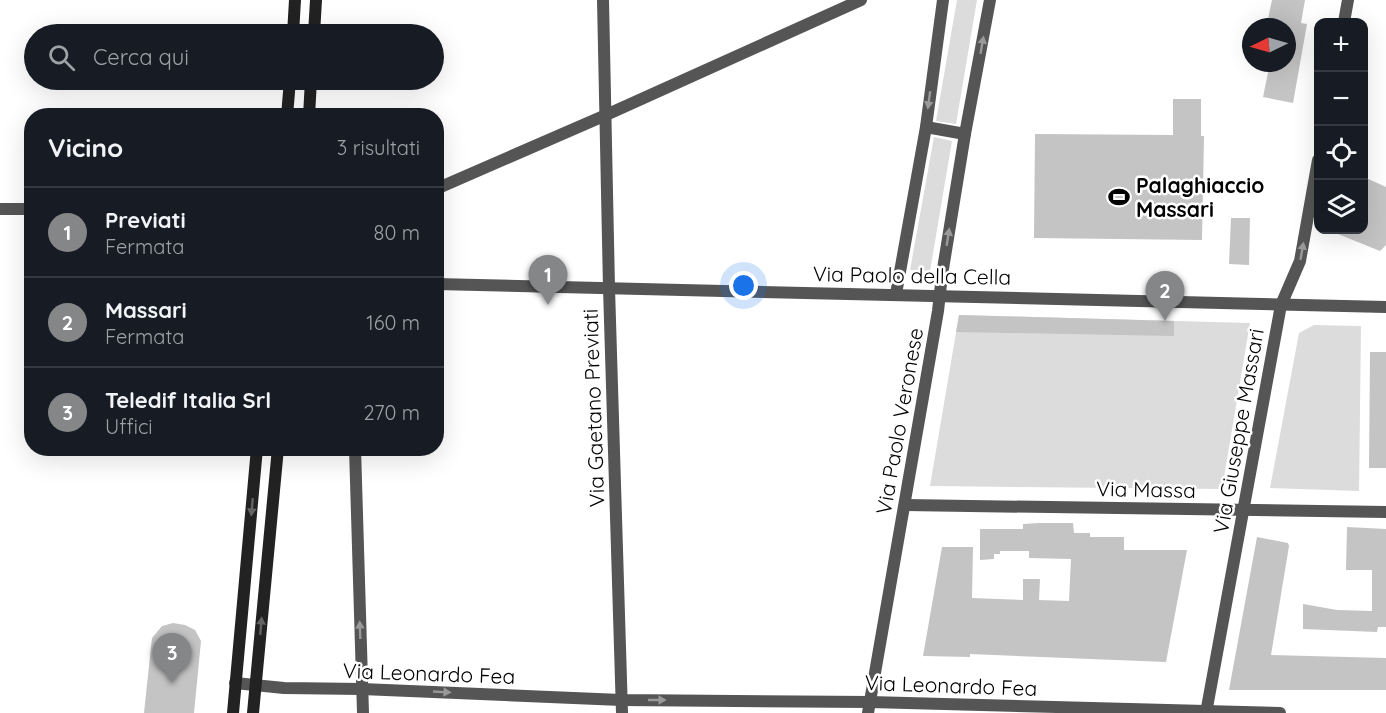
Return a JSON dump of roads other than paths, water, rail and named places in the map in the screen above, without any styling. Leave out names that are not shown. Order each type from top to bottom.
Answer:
[{"type":"main road","points":[[294,24],[295,0]]},
{"type":"main road","points":[[315,24],[316,0]]},
{"type":"main road","points":[[288,108],[289,90]]},
{"type":"main road","points":[[309,108],[310,90]]},
{"type":"main road","points":[[233,713],[256,456]]},
{"type":"main road","points":[[253,713],[277,456]]},
{"type":"street","name":"Via Gaetano Previati","points":[[603,0],[622,706]]},
{"type":"street","points":[[444,186],[861,0]]},
{"type":"street","points":[[896,294],[926,127],[943,0]]},
{"type":"street","name":"Via Paolo Veronese","points":[[869,707],[941,295],[942,275],[965,134],[990,0]]},
{"type":"street","points":[[1345,18],[1348,0]]},
{"type":"street","points":[[926,127],[965,134]]},
{"type":"street","name":"Via Giuseppe Massari","points":[[1206,712],[1281,305],[1300,261],[1314,180]]},
{"type":"street","points":[[0,209],[24,209]]},
{"type":"street","name":"Via Paolo della Cella","points":[[444,284],[1386,307]]},
{"type":"street","points":[[355,456],[363,713]]},
{"type":"street","name":"Via Massa","points":[[905,505],[1386,512]]},
{"type":"street","name":"Via Leonardo Fea","points":[[236,683],[284,688],[362,689],[622,706],[1280,713]]},
{"type":"place","name":"Palaghiaccio Massari","points":[[1119,197]]},
{"type":"place","name":"Previati","points":[[548,305]]},
{"type":"place","name":"Massari","points":[[1165,321]]},
{"type":"place","name":"Teledif Italia Srl","points":[[172,683]]}]
